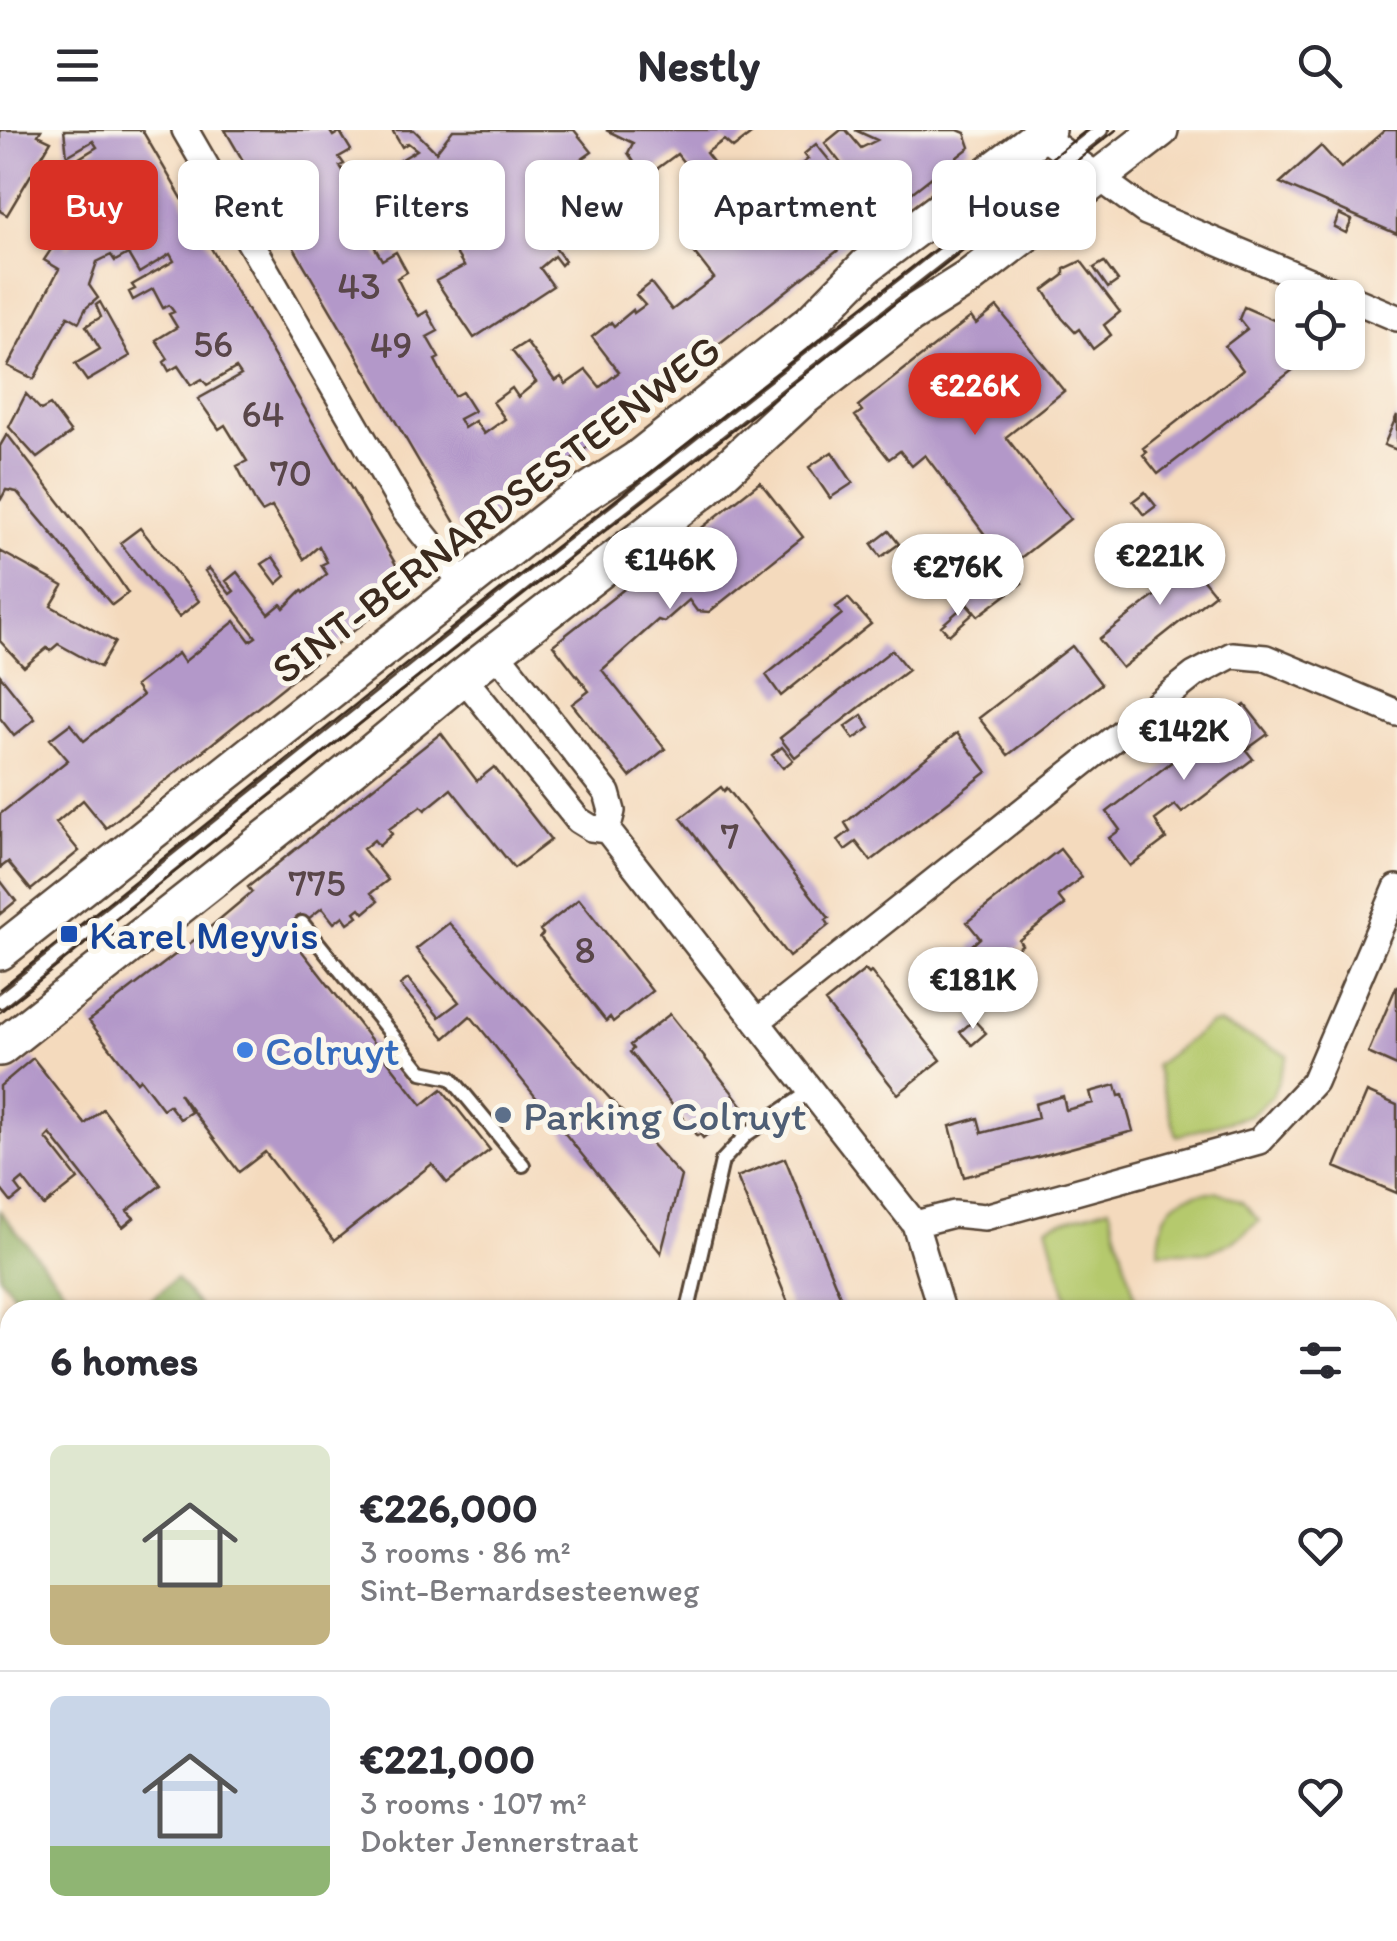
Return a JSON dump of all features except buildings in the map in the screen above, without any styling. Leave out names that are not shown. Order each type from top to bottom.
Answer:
[{"type":"main road","points":[[0,1048],[248,861],[462,677],[706,488],[802,398],[910,314],[966,279],[1160,130]]},
{"type":"main road","name":"SINT-BERNARDSESTEENWEG","points":[[0,952],[559,510],[636,460],[811,322],[866,266],[1048,138]]},
{"type":"street","points":[[185,130],[405,510],[464,585]]},
{"type":"street","points":[[1048,138],[1146,212],[1397,318]]},
{"type":"street","points":[[496,652],[608,792],[612,811],[608,830]]},
{"type":"street","points":[[758,1022],[1194,674],[1232,656],[1266,658],[1397,713]]},
{"type":"street","points":[[462,677],[578,820],[591,828],[608,830],[915,1224],[938,1300]]},
{"type":"street","points":[[517,744],[548,718]]},
{"type":"street","points":[[915,1224],[954,1214],[985,1216],[1260,1141],[1314,1082],[1397,888]]},
{"type":"lane","points":[[0,1001],[490,610],[1048,138],[1102,130]]},
{"type":"lane","points":[[302,923],[422,1072],[452,1078],[523,1164]]},
{"type":"lane","points":[[690,1300],[722,1161],[747,1134],[811,1091]]},
{"type":"green space","points":[[1218,1023],[1288,1055],[1272,1096],[1250,1115],[1177,1136],[1155,1066],[1210,1024]]},
{"type":"green space","points":[[1218,1192],[1242,1202],[1259,1221],[1234,1241],[1209,1252],[1159,1252],[1162,1225],[1172,1206],[1190,1195]]},
{"type":"green space","points":[[1109,1207],[1136,1300],[1067,1300],[1047,1226]]},
{"type":"green space","points":[[0,1211],[73,1300],[18,1300],[0,1276]]},
{"type":"green space","points":[[176,1278],[194,1300],[151,1300]]},
{"type":"tram line","points":[[0,989],[400,669],[1087,130]]},
{"type":"tram line","points":[[0,1012],[411,683],[1116,130]]},
{"type":"place","name":"Karel Meyvis","points":[[69,934]]},
{"type":"place","name":"Colruyt","points":[[245,1050]]},
{"type":"place","name":"Parking Colruyt","points":[[503,1115]]}]
